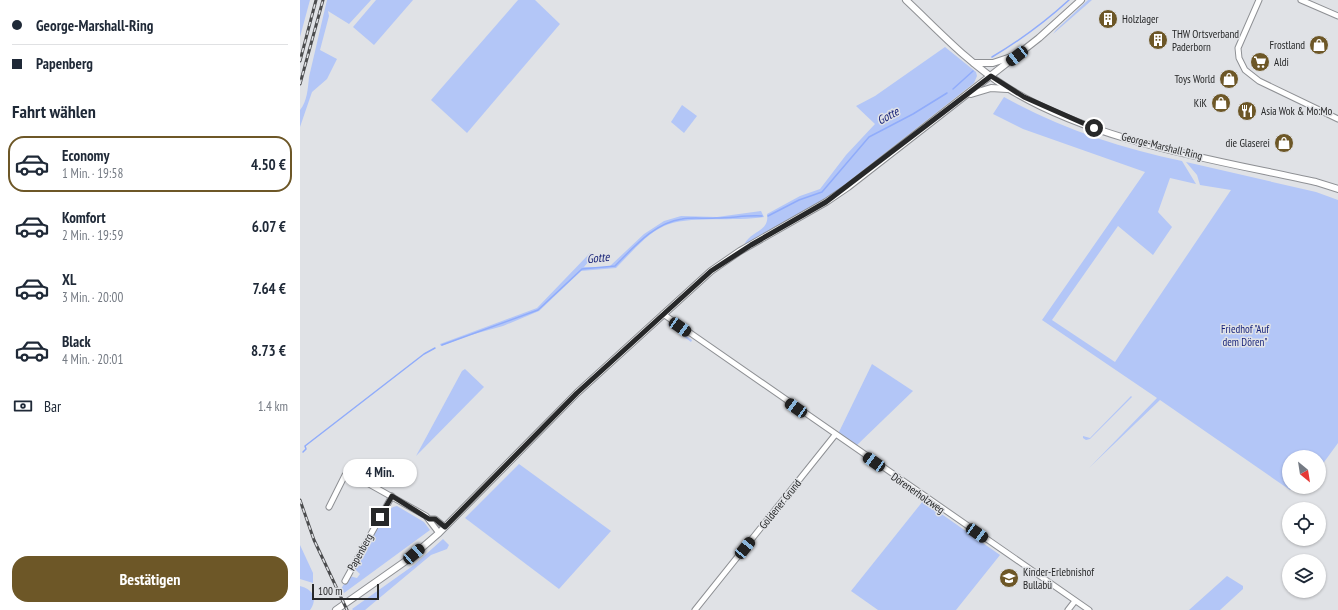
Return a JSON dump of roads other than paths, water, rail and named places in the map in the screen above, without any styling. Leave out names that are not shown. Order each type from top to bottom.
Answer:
[{"type":"main road","name":"George-Marshall-Ring","points":[[906,0],[974,63],[1009,89],[1081,124],[1118,136],[1316,182],[1338,189]]},
{"type":"main road","points":[[336,610],[398,566],[439,533],[545,424],[662,314],[723,263],[826,202],[1017,56],[1081,0]]},
{"type":"main road","points":[[974,63],[997,62],[1017,56]]},
{"type":"main road","points":[[966,96],[991,88],[1009,89]]},
{"type":"street","points":[[1259,0],[1238,48],[1245,70],[1259,81],[1338,119]]},
{"type":"street","points":[[1301,0],[1338,16]]},
{"type":"street","name":"Dörenerholzweg","points":[[662,314],[1075,601],[1082,608],[1089,610]]},
{"type":"street","name":"Goldener Grund","points":[[695,610],[835,435]]},
{"type":"street","points":[[329,507],[345,475],[353,474],[429,519],[439,533]]},
{"type":"street","name":"Papenberg","points":[[345,581],[392,496]]},
{"type":"street","points":[[429,519],[435,519],[445,527]]},
{"type":"street","points":[[1068,610],[1075,601]]},
{"type":"waterway","name":"Gotte","points":[[992,57],[1032,31],[1069,0]]},
{"type":"waterway","name":"Gotte","points":[[953,89],[973,71]]},
{"type":"waterway","name":"Gotte","points":[[768,216],[799,200],[822,192],[869,137],[913,114],[947,93]]},
{"type":"waterway","name":"Gotte","points":[[442,345],[538,310],[582,269],[615,266],[645,237],[662,225],[672,221],[690,218],[762,216]]},
{"type":"waterway","name":"Gotte","points":[[303,452],[306,449],[305,446],[424,354],[435,348]]},
{"type":"railway","points":[[300,61],[316,0]]},
{"type":"railway","points":[[300,84],[323,0]]},
{"type":"railway","points":[[300,500],[314,540],[347,610]]},
{"type":"place","name":"Holzlager","points":[[1108,19]]},
{"type":"place","name":"THW Ortsverband Paderborn","points":[[1158,40]]},
{"type":"place","name":"Frostland","points":[[1319,45]]},
{"type":"place","name":"Aldi","points":[[1260,62]]},
{"type":"place","name":"Toys World","points":[[1229,79]]},
{"type":"place","name":"KiK","points":[[1221,103]]},
{"type":"place","name":"Asia Wok & Mo:Mo","points":[[1247,111]]},
{"type":"place","name":"die Glaserei","points":[[1284,143]]},
{"type":"place","name":"Kinder-Erlebnishof Bullabü","points":[[1009,578]]},
{"type":"park label","name":"Friedhof \"Auf dem Dören\"","points":[[1245,335]]}]
